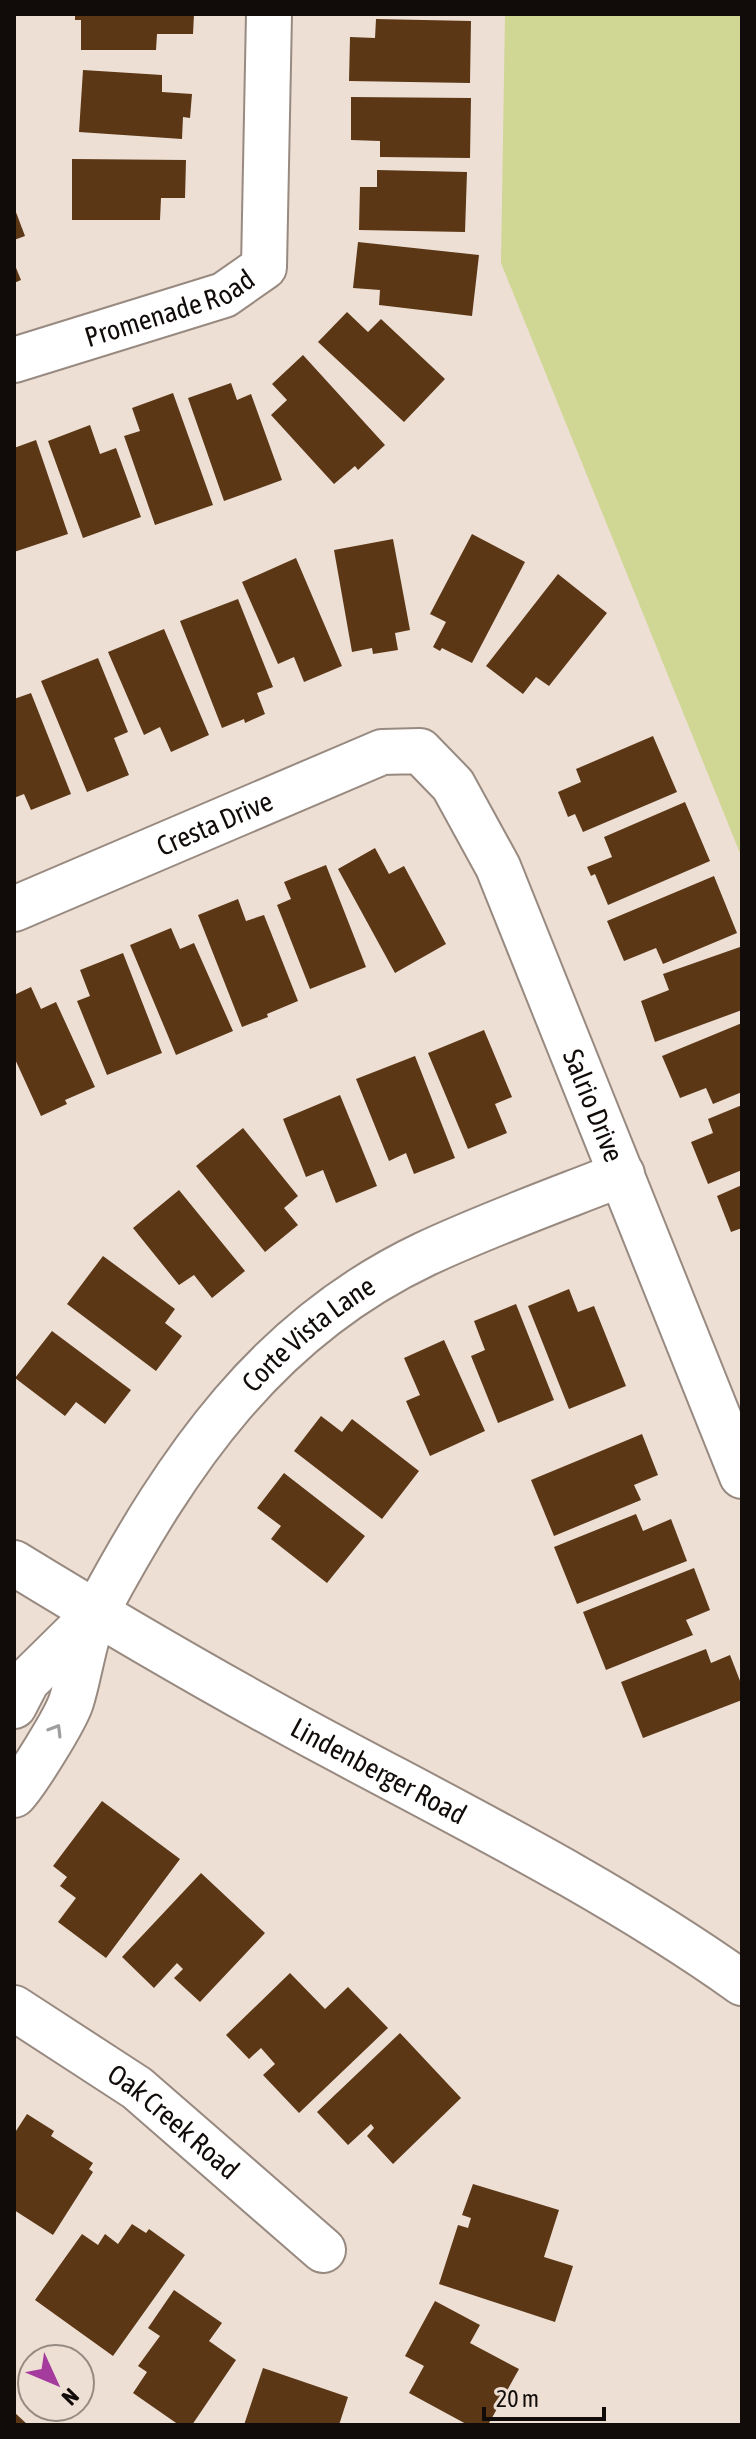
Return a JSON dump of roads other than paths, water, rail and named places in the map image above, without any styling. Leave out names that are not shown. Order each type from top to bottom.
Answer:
[{"type":"street","name":"Promenade Road","points":[[14,360],[224,295],[264,267],[269,14]]},
{"type":"street","name":"Cresta Drive","points":[[14,909],[382,752],[420,751]]},
{"type":"street","name":"Salrio Drive","points":[[420,751],[453,785],[498,867],[742,1476]]},
{"type":"street","name":"Corte Vista Lane","points":[[96,1613],[172,1481],[219,1417],[286,1347],[326,1313],[373,1282],[424,1255],[622,1174]]},
{"type":"street","name":"Lindenberger Road","points":[[14,1563],[310,1734],[552,1863],[682,1940],[742,1983]]},
{"type":"street","points":[[14,1706],[27,1681],[96,1613]]},
{"type":"street","points":[[14,1795],[69,1707],[96,1613]]},
{"type":"street","name":"Oak Creek Road","points":[[14,2008],[137,2088],[323,2250]]}]
